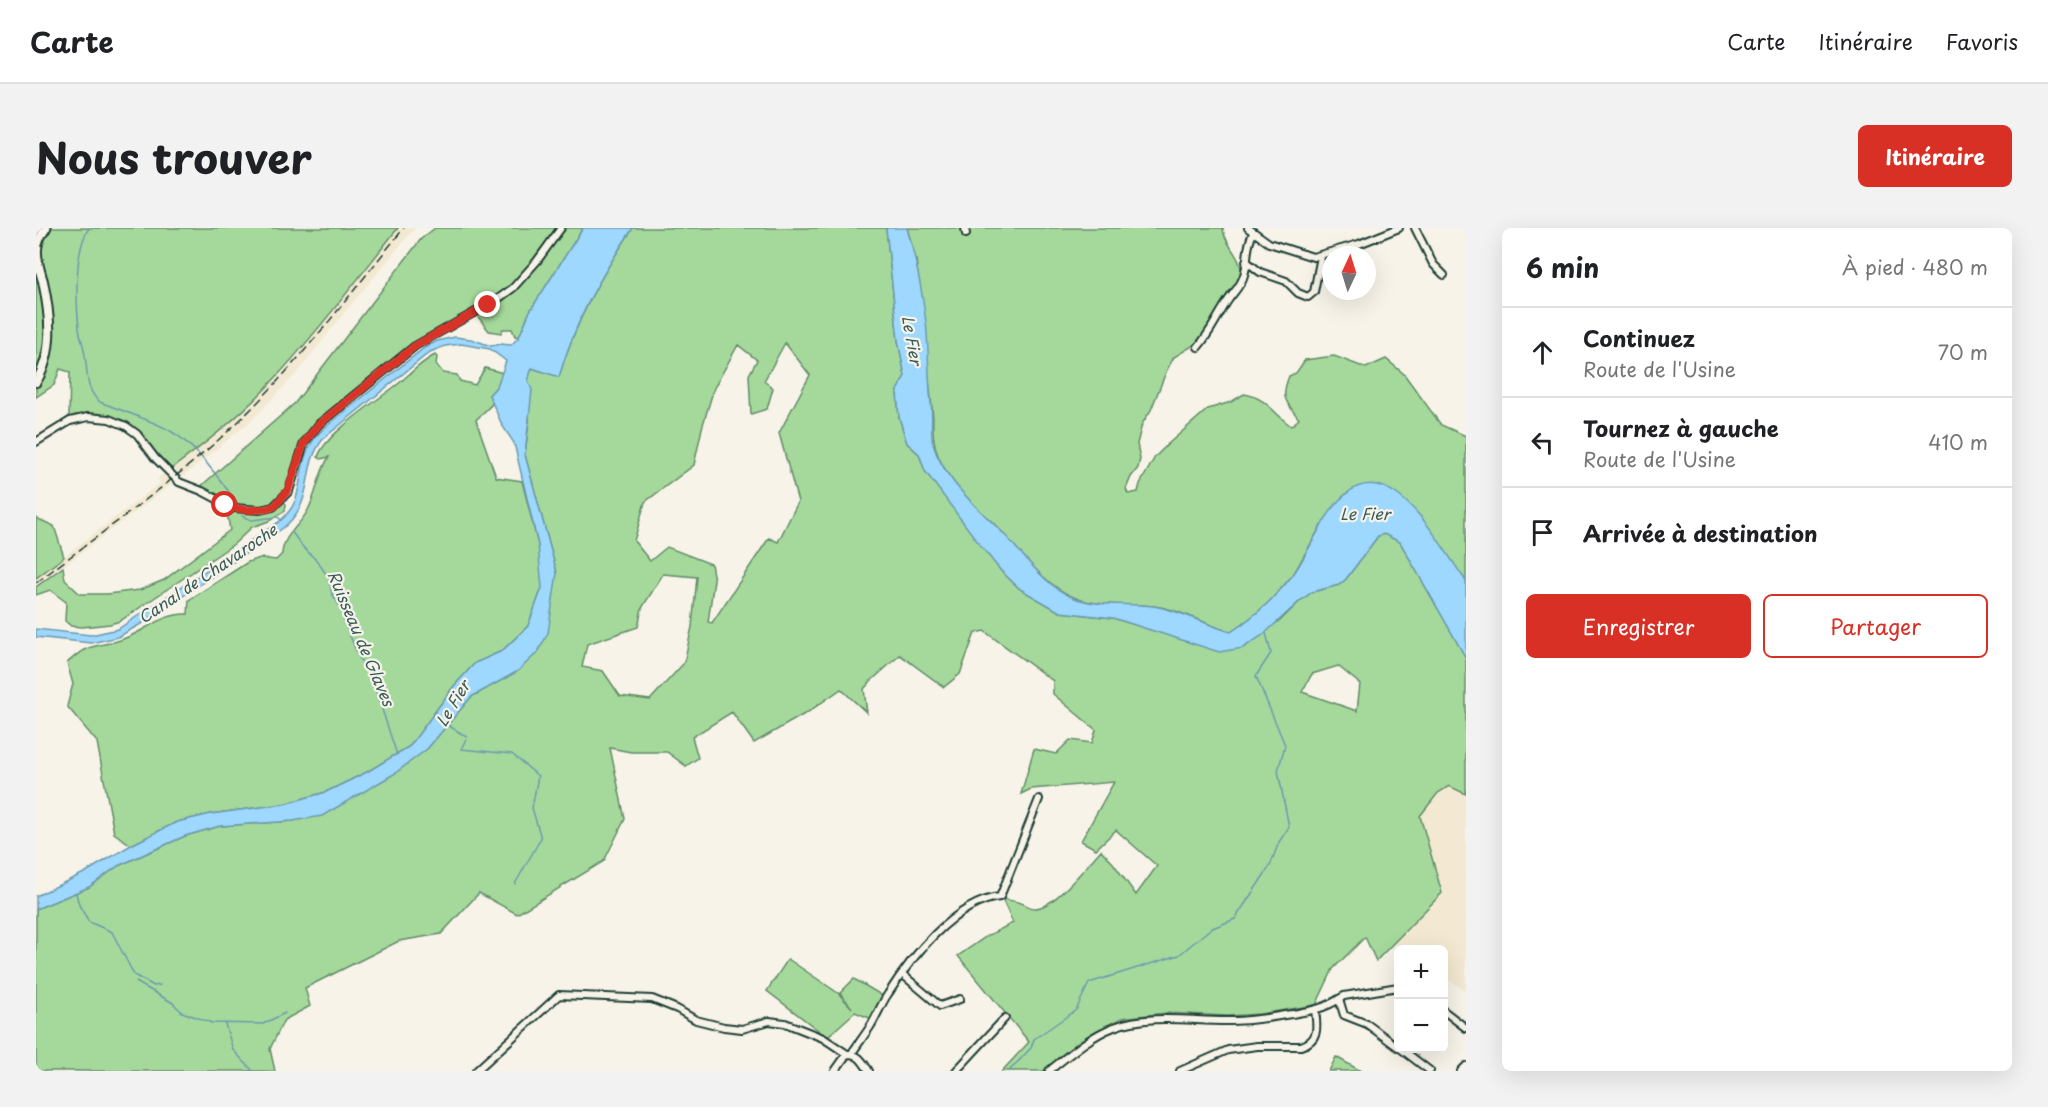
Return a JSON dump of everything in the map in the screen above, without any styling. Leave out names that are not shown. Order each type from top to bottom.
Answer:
[{"type":"street","points":[[36,382],[48,354],[49,311],[36,251],[39,238],[46,228]]},
{"type":"street","points":[[36,442],[70,421],[88,417],[109,419],[134,431],[155,458],[179,482],[234,508],[260,510],[273,507],[288,490],[304,443],[319,424],[415,346],[495,301],[513,288],[537,261],[561,228]]},
{"type":"street","points":[[1248,228],[1279,247],[1310,256],[1321,256],[1399,228]]},
{"type":"street","points":[[1415,228],[1433,264],[1444,275]]},
{"type":"street","points":[[1198,347],[1211,331],[1241,282],[1247,246],[1253,233]]},
{"type":"street","points":[[1246,261],[1260,272],[1286,282],[1298,294],[1308,297],[1314,292],[1321,256]]},
{"type":"street","points":[[835,1071],[902,974],[934,936],[960,913],[977,904],[1000,897],[1039,800]]},
{"type":"street","points":[[902,974],[940,1006],[960,999]]},
{"type":"street","points":[[1346,988],[1341,998],[1344,1014],[1362,1021],[1394,1044]]},
{"type":"street","points":[[1049,1071],[1081,1046],[1106,1031],[1129,1023],[1158,1019],[1231,1022],[1258,1020],[1315,1010],[1341,998],[1394,988]]},
{"type":"street","points":[[476,1071],[559,995],[652,999],[667,1004],[696,1020],[724,1027],[742,1029],[769,1021],[785,1023],[823,1038],[860,1058],[869,1071]]},
{"type":"street","points":[[1180,1071],[1228,1050],[1257,1046],[1308,1044],[1313,1040],[1317,1030],[1315,1010]]},
{"type":"street","points":[[1448,1015],[1466,1028]]},
{"type":"street","points":[[956,1071],[1005,1018]]},
{"type":"street","points":[[1406,1053],[1430,1071]]},
{"type":"street","points":[[1461,1071],[1466,1066]]},
{"type":"shaded area","points":[[398,228],[415,228],[299,371],[251,421],[181,478],[171,469],[217,435],[265,389]]},
{"type":"shaded area","points":[[165,472],[173,483],[36,587],[36,578],[160,483],[157,479]]},
{"type":"shaded area","points":[[1449,786],[1466,794],[1466,991],[1448,980],[1448,945],[1397,945],[1394,942],[1442,893],[1420,816],[1438,793]]},
{"type":"green space","points":[[36,228],[398,228],[317,330],[266,388],[220,431],[171,469],[139,434],[117,419],[88,415],[69,418],[70,372],[60,369],[54,385],[36,397]]},
{"type":"green space","points":[[435,228],[583,228],[530,311],[519,337],[515,336],[512,329],[503,329],[501,333],[489,331],[472,309],[432,333],[315,425],[299,446],[287,489],[280,499],[286,504],[285,511],[269,521],[252,527],[234,544],[120,621],[82,627],[71,626],[65,621],[66,602],[50,590],[36,595],[36,587],[63,567],[65,580],[80,594],[140,590],[164,580],[230,530],[225,501],[200,487],[295,403],[421,239]]},
{"type":"green space","points":[[633,228],[886,228],[898,340],[905,376],[897,391],[899,417],[907,443],[919,454],[925,471],[1001,571],[1020,589],[1060,612],[1113,618],[1219,651],[1280,621],[1312,592],[1339,585],[1378,536],[1384,534],[1400,542],[1466,658],[1466,794],[1449,786],[1438,793],[1420,816],[1442,893],[1376,961],[1365,937],[1333,969],[1316,1005],[1260,1014],[1227,1016],[1166,1013],[1121,1018],[1101,1030],[1054,1071],[1002,1071],[1029,1042],[958,956],[987,936],[1013,923],[1002,899],[1019,902],[1032,908],[1042,906],[1061,894],[1101,850],[1136,895],[1157,866],[1116,830],[1096,849],[1081,841],[1114,782],[1031,789],[1021,794],[1034,749],[1056,754],[1070,740],[1092,743],[1096,730],[1053,694],[1053,681],[984,631],[975,633],[960,674],[944,687],[900,655],[864,689],[867,713],[841,689],[808,712],[754,743],[732,712],[692,737],[698,758],[686,766],[667,752],[631,752],[610,748],[625,819],[604,861],[517,914],[479,893],[441,934],[399,941],[305,988],[310,1006],[284,1020],[270,1049],[275,1071],[36,1071],[36,909],[89,887],[118,866],[185,836],[220,826],[293,821],[427,749],[471,697],[518,671],[557,573],[525,455],[529,421],[528,381],[531,368],[559,376],[581,317]],"holes":[[[785,343],[810,375],[779,433],[798,502],[778,542],[769,538],[712,623],[708,622],[714,580],[711,564],[667,547],[650,561],[634,541],[645,502],[694,465],[714,388],[738,345],[757,360],[749,375],[751,414],[767,409],[773,388],[764,381]],[[663,574],[697,577],[692,627],[684,663],[650,700],[620,696],[603,671],[582,667],[587,644],[638,627],[642,608]],[[1338,666],[1360,684],[1357,711],[1302,692],[1312,674]]]},
{"type":"green space","points":[[907,228],[1223,228],[1226,240],[1240,264],[1241,278],[1199,342],[1174,357],[1166,372],[1151,410],[1142,424],[1137,444],[1140,459],[1138,468],[1126,489],[1128,494],[1138,492],[1155,457],[1208,409],[1231,402],[1244,394],[1264,402],[1291,426],[1299,419],[1288,404],[1285,390],[1289,376],[1296,373],[1305,360],[1334,356],[1366,368],[1386,359],[1404,374],[1441,425],[1466,436],[1466,582],[1421,517],[1322,524],[1293,575],[1262,610],[1231,632],[1183,613],[1163,608],[1095,603],[1065,593],[1035,569],[965,495],[942,465],[933,432],[916,259]]},
{"type":"green space","points":[[435,355],[436,364],[443,373],[457,375],[460,381],[475,385],[485,368],[503,373],[497,386],[489,395],[493,403],[476,420],[496,477],[522,481],[542,570],[542,588],[528,626],[502,651],[475,663],[454,686],[410,746],[367,772],[326,792],[284,804],[211,814],[177,822],[131,845],[114,833],[97,742],[67,706],[73,684],[67,663],[86,649],[131,636],[170,616],[188,614],[189,600],[248,562],[260,558],[276,560],[282,554],[285,541],[305,516],[311,504],[322,470],[329,457],[321,459],[318,457],[323,448],[353,418]]},
{"type":"green space","points":[[36,518],[54,526],[64,557],[36,578]]},
{"type":"green space","points":[[788,959],[838,993],[852,1008],[840,993],[854,979],[883,996],[872,1019],[855,1012],[827,1037],[767,991]]},
{"type":"green space","points":[[1336,1057],[1361,1071],[1329,1071]]},
{"type":"water","name":"Canal de Chavaroche","points":[[583,228],[633,228],[581,317],[559,377],[532,368],[528,380],[532,390],[525,455],[557,573],[548,633],[538,652],[518,671],[471,697],[427,749],[394,774],[322,816],[293,821],[220,826],[185,836],[118,866],[89,887],[36,909],[36,896],[86,872],[131,845],[177,822],[211,814],[284,804],[326,792],[367,772],[410,746],[454,686],[475,663],[502,651],[528,626],[542,588],[538,545],[514,443],[502,425],[489,395],[497,386],[506,361],[490,349],[461,344],[445,346],[430,352],[324,438],[316,450],[299,509],[279,531],[146,621],[118,637],[91,643],[36,637],[36,629],[91,635],[118,629],[280,521],[296,499],[308,449],[323,429],[424,348],[437,341],[455,337],[471,339],[491,346],[511,345],[519,337],[530,311]]},
{"type":"water","name":"Le Fier","points":[[886,228],[907,228],[916,263],[927,332],[932,439],[938,457],[952,480],[970,501],[1055,587],[1065,594],[1086,601],[1163,608],[1231,632],[1264,607],[1285,585],[1333,507],[1346,493],[1361,485],[1378,485],[1408,503],[1434,534],[1464,578],[1466,582],[1466,658],[1400,542],[1384,534],[1378,536],[1339,585],[1312,592],[1263,635],[1243,648],[1219,652],[1113,618],[1060,612],[1020,589],[1001,571],[980,545],[925,471],[919,454],[907,443],[899,417],[897,391],[905,376],[898,340]]},
{"type":"waterway","name":"Ruisseau de Glaves","points":[[89,228],[78,262],[77,304],[88,381],[92,392],[100,402],[161,426],[184,441],[195,450],[239,505]]},
{"type":"waterway","name":"Ruisseau de Glaves","points":[[242,516],[251,520],[278,517],[281,520]]},
{"type":"waterway","name":"Ruisseau de Glaves","points":[[291,531],[329,578],[332,594],[343,611],[344,621],[357,653],[376,691],[397,755]]},
{"type":"waterway","points":[[1009,1071],[1031,1048],[1034,1039],[1076,1010],[1089,983],[1179,955],[1210,929],[1235,919],[1270,866],[1279,842],[1289,827],[1278,771],[1285,745],[1256,676],[1271,653],[1266,633]]},
{"type":"waterway","points":[[446,724],[467,737],[461,749],[512,754],[538,776],[532,808],[541,838],[515,884]]},
{"type":"waterway","points":[[76,893],[79,905],[89,922],[112,932],[134,975],[154,986],[160,985]]},
{"type":"waterway","points":[[136,982],[173,1003],[182,1012],[212,1023],[263,1024],[285,1013]]},
{"type":"waterway","points":[[225,1024],[233,1050],[253,1071]]},
{"type":"railway","points":[[36,583],[165,485],[239,421],[304,351],[404,228]]},
{"type":"route","points":[[225,505],[248,510],[275,506],[283,499],[293,480],[304,443],[319,424],[415,346],[488,305]]}]
